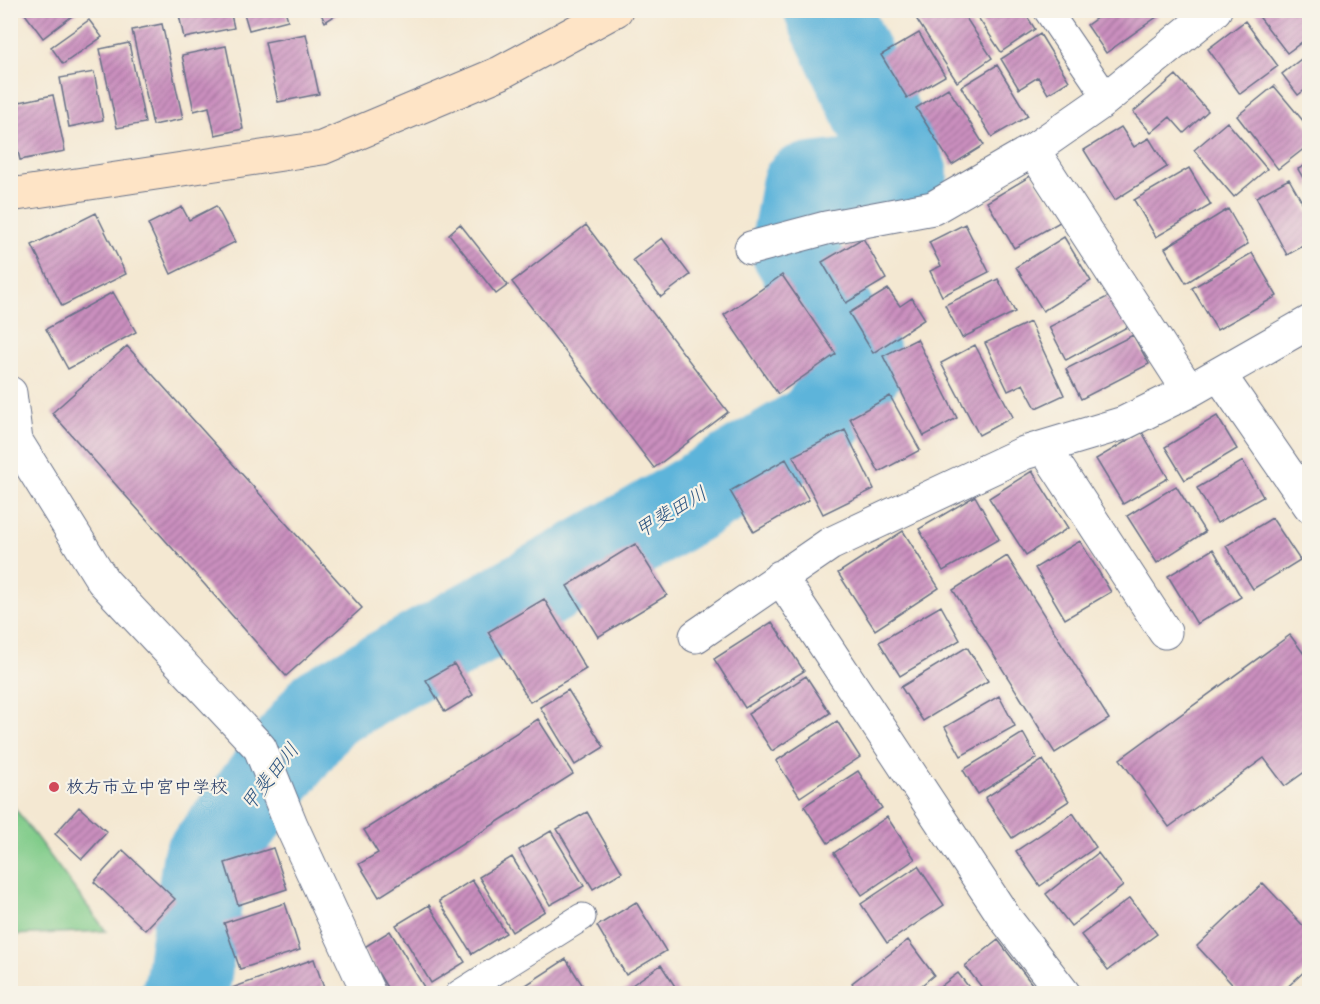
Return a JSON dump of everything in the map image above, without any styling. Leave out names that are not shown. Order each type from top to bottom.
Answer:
[{"type":"street","points":[[10,195],[322,148],[500,74],[616,10]]},
{"type":"street","points":[[751,248],[826,228],[933,208],[1033,150],[1107,98],[1215,10]]},
{"type":"street","points":[[1033,150],[1189,391]]},
{"type":"street","points":[[696,636],[830,544],[1024,453],[1124,423],[1189,391],[1310,322]]},
{"type":"street","points":[[1219,374],[1310,506]]},
{"type":"street","points":[[10,393],[16,441],[104,580],[260,748],[291,825],[369,993]]},
{"type":"street","points":[[1044,447],[1165,632]]},
{"type":"street","points":[[780,577],[1005,918],[1064,993]]},
{"type":"lane","points":[[1047,10],[1107,98]]},
{"type":"lane","points":[[459,993],[582,917]]},
{"type":"green space","points":[[11,803],[106,931],[11,935]]},
{"type":"building","points":[[22,10],[80,10],[43,38]]},
{"type":"building","points":[[178,10],[230,10],[234,28],[184,38]]},
{"type":"building","points":[[243,10],[285,10],[288,20],[249,30]]},
{"type":"building","points":[[319,10],[344,10],[325,22]]},
{"type":"building","points":[[930,10],[961,10],[992,58],[957,82],[917,20]]},
{"type":"building","points":[[973,10],[1023,10],[1035,29],[1001,52]]},
{"type":"building","points":[[1108,10],[1154,10],[1158,16],[1106,53],[1087,25]]},
{"type":"building","points":[[1254,10],[1310,10],[1310,36],[1287,53]]},
{"type":"building","points":[[89,20],[102,37],[63,64],[51,47]]},
{"type":"building","points":[[1245,21],[1278,66],[1240,94],[1208,49]]},
{"type":"building","points":[[162,24],[183,119],[153,125],[132,30]]},
{"type":"building","points":[[919,33],[945,76],[907,98],[881,55]]},
{"type":"building","points":[[306,34],[319,94],[278,102],[265,42]]},
{"type":"building","points":[[1040,34],[1069,81],[1048,94],[1038,77],[1019,89],[1001,59]]},
{"type":"building","points":[[129,43],[145,123],[117,128],[100,49]]},
{"type":"building","points":[[226,46],[243,129],[215,135],[209,107],[194,111],[182,55]]},
{"type":"building","points":[[1310,52],[1310,86],[1298,95],[1282,74]]},
{"type":"building","points":[[997,65],[1028,116],[992,137],[961,87]]},
{"type":"building","points":[[94,72],[103,120],[69,127],[60,78]]},
{"type":"building","points":[[1176,75],[1208,111],[1184,133],[1170,117],[1151,133],[1133,112]]},
{"type":"building","points":[[1274,86],[1310,129],[1310,144],[1278,169],[1237,116]]},
{"type":"building","points":[[948,88],[984,145],[952,165],[916,108]]},
{"type":"building","points":[[53,95],[65,151],[20,160],[10,117],[10,104]]},
{"type":"building","points":[[1227,122],[1267,169],[1234,197],[1194,150]]},
{"type":"building","points":[[1121,127],[1134,147],[1149,138],[1167,167],[1115,200],[1084,150]]},
{"type":"building","points":[[1310,163],[1310,190],[1298,169]]},
{"type":"building","points":[[1189,168],[1211,205],[1156,237],[1134,200]]},
{"type":"building","points":[[1032,175],[1060,222],[1014,248],[987,202]]},
{"type":"building","points":[[1289,179],[1310,216],[1310,242],[1287,255],[1256,197]]},
{"type":"building","points":[[216,206],[235,242],[171,274],[148,224],[182,207],[189,220]]},
{"type":"building","points":[[1228,209],[1248,244],[1186,283],[1165,248]]},
{"type":"building","points":[[96,213],[126,274],[62,306],[32,245]]},
{"type":"building","points":[[460,224],[508,285],[496,294],[449,234]]},
{"type":"building","points":[[965,224],[989,272],[942,296],[930,271],[941,266],[929,242]]},
{"type":"building","points":[[586,225],[728,412],[654,468],[512,282]]},
{"type":"building","points":[[1064,237],[1091,281],[1043,311],[1016,267]]},
{"type":"building","points":[[662,238],[690,275],[661,297],[633,260]]},
{"type":"building","points":[[863,238],[886,279],[846,303],[822,262]]},
{"type":"building","points":[[1252,253],[1277,296],[1217,330],[1192,288]]},
{"type":"building","points":[[782,275],[836,354],[778,394],[724,315]]},
{"type":"building","points":[[998,279],[1015,312],[962,338],[945,305]]},
{"type":"building","points":[[888,289],[900,306],[912,298],[925,319],[873,353],[849,313]]},
{"type":"building","points":[[113,292],[136,332],[68,369],[46,329]]},
{"type":"building","points":[[1113,294],[1129,326],[1066,360],[1049,327]]},
{"type":"building","points":[[1030,322],[1064,395],[1036,408],[1023,384],[1008,391],[985,343]]},
{"type":"building","points":[[1133,335],[1149,364],[1081,399],[1066,369]]},
{"type":"building","points":[[917,339],[957,418],[924,436],[883,356]]},
{"type":"building","points":[[975,345],[1013,417],[979,435],[941,363]]},
{"type":"building","points":[[127,346],[362,608],[286,676],[52,413]]},
{"type":"building","points":[[890,396],[920,450],[879,472],[850,418]]},
{"type":"building","points":[[1217,416],[1237,449],[1185,480],[1165,447]]},
{"type":"building","points":[[845,430],[874,489],[823,514],[793,456]]},
{"type":"building","points":[[1142,432],[1168,478],[1123,504],[1096,459]]},
{"type":"building","points":[[786,459],[809,500],[754,532],[730,491]]},
{"type":"building","points":[[1243,461],[1263,497],[1217,523],[1197,488]]},
{"type":"building","points":[[1032,471],[1068,528],[1026,555],[989,498]]},
{"type":"building","points":[[1176,486],[1205,532],[1157,563],[1127,516]]},
{"type":"building","points":[[975,496],[999,539],[943,571],[919,529]]},
{"type":"building","points":[[1272,518],[1300,560],[1253,589],[1226,546]]},
{"type":"building","points":[[903,531],[939,588],[875,630],[838,573]]},
{"type":"building","points":[[1080,541],[1111,592],[1065,619],[1035,568]]},
{"type":"building","points":[[635,544],[667,595],[598,637],[567,586]]},
{"type":"building","points":[[1213,549],[1241,597],[1197,624],[1168,576]]},
{"type":"building","points":[[1007,556],[1109,719],[1055,753],[953,590]]},
{"type":"building","points":[[544,599],[586,669],[530,702],[488,632]]},
{"type":"building","points":[[941,606],[960,640],[900,676],[879,642]]},
{"type":"building","points":[[772,622],[804,671],[745,708],[714,659]]},
{"type":"building","points":[[1290,635],[1310,662],[1310,768],[1285,786],[1264,758],[1169,827],[1120,759]]},
{"type":"building","points":[[967,647],[988,681],[923,721],[901,687]]},
{"type":"building","points":[[454,664],[473,695],[445,712],[426,680]]},
{"type":"building","points":[[806,676],[830,713],[772,751],[748,714]]},
{"type":"building","points":[[568,690],[604,747],[575,765],[540,707]]},
{"type":"building","points":[[999,696],[1015,726],[961,756],[945,727]]},
{"type":"building","points":[[538,719],[573,774],[379,897],[359,864],[378,853],[364,830]]},
{"type":"building","points":[[837,721],[860,757],[800,797],[776,761]]},
{"type":"building","points":[[1023,733],[1037,758],[978,794],[963,770]]},
{"type":"building","points":[[1043,760],[1069,801],[1012,838],[985,798]]},
{"type":"building","points":[[858,771],[882,808],[828,843],[804,806]]},
{"type":"building","points":[[79,807],[107,832],[82,859],[55,834]]},
{"type":"building","points":[[587,812],[622,872],[593,889],[557,829]]},
{"type":"building","points":[[1073,813],[1096,847],[1040,886],[1016,851]]},
{"type":"building","points":[[887,817],[915,859],[862,895],[834,853]]},
{"type":"building","points":[[551,831],[584,886],[550,905],[519,850]]},
{"type":"building","points":[[273,848],[287,889],[238,905],[225,863]]},
{"type":"building","points":[[123,850],[175,899],[145,930],[94,882]]},
{"type":"building","points":[[1098,853],[1123,886],[1071,926],[1046,894]]},
{"type":"building","points":[[512,857],[545,911],[512,932],[479,877]]},
{"type":"building","points":[[918,866],[944,905],[887,943],[861,904]]},
{"type":"building","points":[[472,880],[506,933],[472,954],[439,901]]},
{"type":"building","points":[[1263,883],[1310,933],[1310,966],[1280,994],[1241,994],[1197,946]]},
{"type":"building","points":[[1130,898],[1157,934],[1108,970],[1081,935]]},
{"type":"building","points":[[636,902],[666,951],[626,975],[597,926]]},
{"type":"building","points":[[285,903],[300,950],[240,969],[224,923]]},
{"type":"building","points":[[429,905],[465,962],[431,983],[396,925]]},
{"type":"building","points":[[390,931],[424,987],[413,994],[391,994],[363,948]]},
{"type":"building","points":[[908,940],[934,975],[911,994],[860,994],[852,983]]},
{"type":"building","points":[[998,940],[1035,988],[1028,994],[987,994],[965,966]]},
{"type":"building","points":[[314,959],[326,994],[234,994],[232,988]]},
{"type":"building","points":[[566,959],[588,994],[512,994]]},
{"type":"building","points":[[661,965],[680,994],[619,994]]},
{"type":"building","points":[[958,973],[974,994],[931,994]]},
{"type":"waterway","name":"甲斐田川","points":[[184,994],[187,987],[205,861],[323,709],[647,526],[817,425],[862,365],[793,248],[804,187],[905,175],[827,10]]},
{"type":"place","name":"枚方市立中宮中学校","points":[[54,787]]}]
